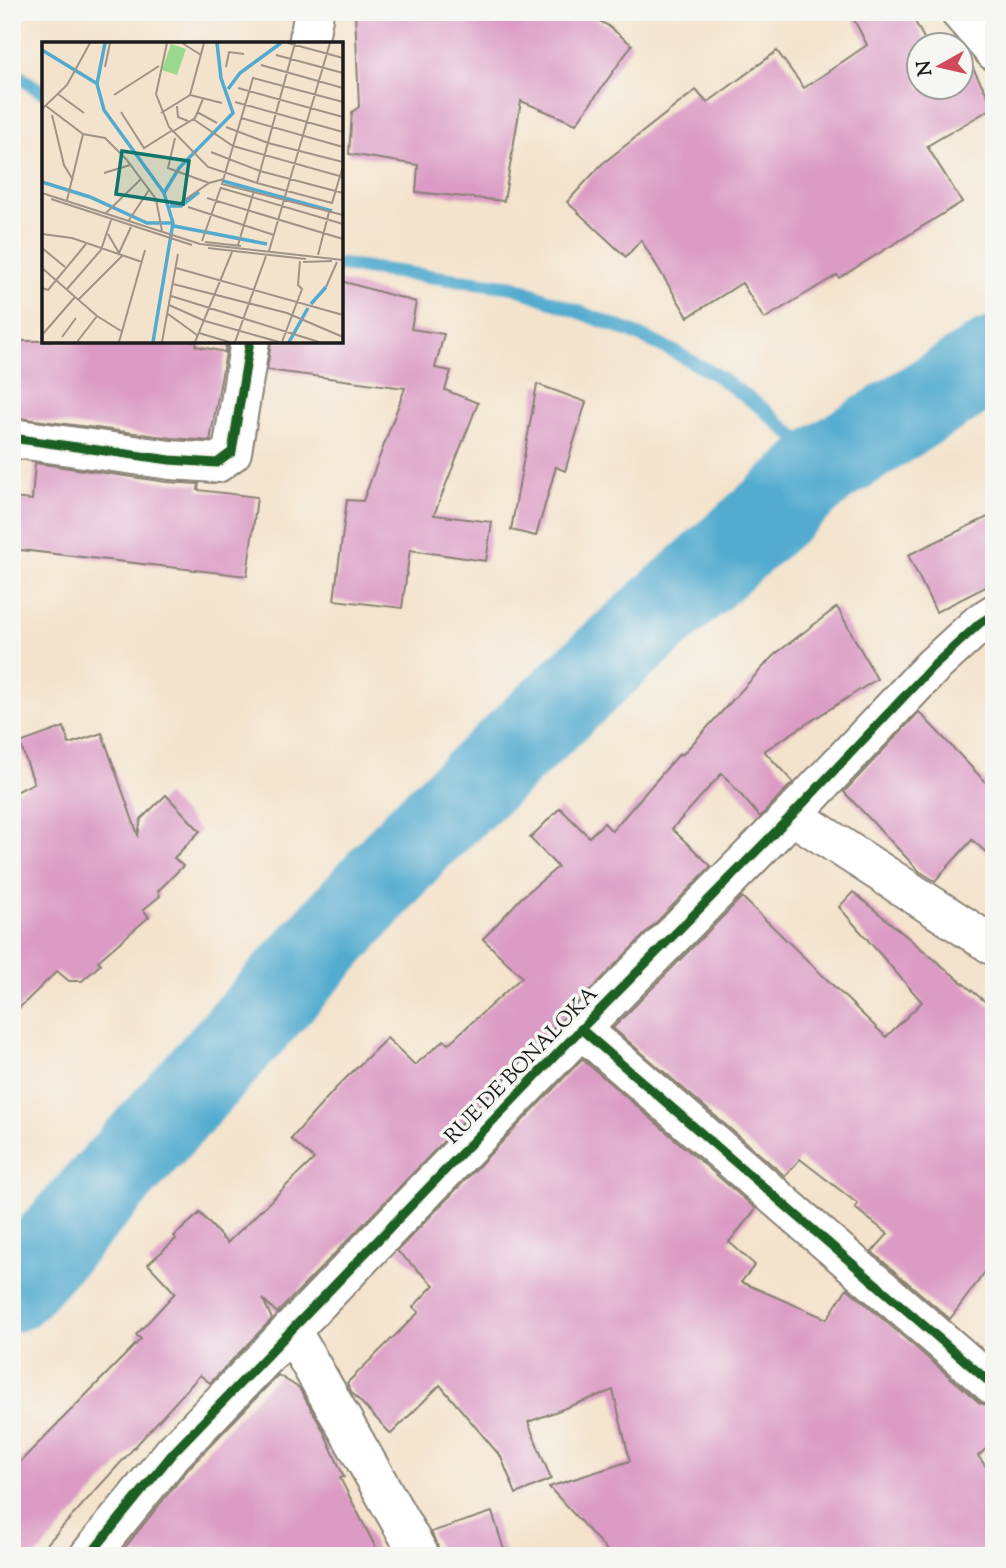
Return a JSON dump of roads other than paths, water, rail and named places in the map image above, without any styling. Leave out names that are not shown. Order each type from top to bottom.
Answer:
[{"type":"street","points":[[308,42],[314,12]]},
{"type":"street","points":[[960,12],[994,51]]},
{"type":"street","points":[[12,438],[170,460],[217,463],[232,452],[250,343]]},
{"type":"street","name":"RUE DE BONALOKA","points":[[89,1556],[173,1453],[291,1330],[581,1029],[792,816],[932,667],[980,623],[994,614]]},
{"type":"street","points":[[792,816],[994,946]]},
{"type":"street","points":[[581,1029],[994,1386]]},
{"type":"street","points":[[291,1330],[420,1556]]},
{"type":"waterway","points":[[12,72],[42,92]]},
{"type":"waterway","points":[[343,265],[514,287],[634,333],[719,377],[762,408],[826,465]]},
{"type":"waterway","points":[[12,1290],[418,838],[601,666],[826,465],[994,359]]}]
